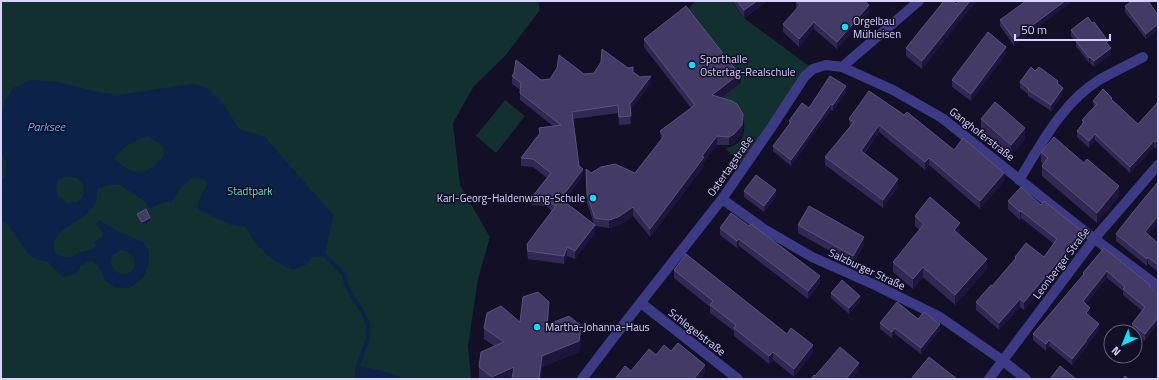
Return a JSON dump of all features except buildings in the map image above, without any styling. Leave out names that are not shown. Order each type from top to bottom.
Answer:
[{"type":"street","points":[[842,67],[920,1]]},
{"type":"street","points":[[1019,180],[1056,120],[1076,98],[1099,81],[1143,57]]},
{"type":"street","name":"Ostertagstraße","points":[[582,379],[722,199],[805,76],[813,69],[826,65],[842,67]]},
{"type":"street","name":"Ganghoferstraße","points":[[842,67],[893,90],[942,118],[1094,239],[1158,286]]},
{"type":"street","name":"Leonberger Straße","points":[[989,379],[1094,239],[1158,165]]},
{"type":"street","name":"Salzburger Straße","points":[[722,199],[764,229],[812,257],[875,285],[940,317],[1002,360],[1026,379]]},
{"type":"street","name":"Schlegelstraße","points":[[641,303],[732,377]]},
{"type":"green space","name":"Stadtpark","points":[[1,1],[538,1],[540,10],[505,56],[474,86],[453,123],[460,185],[490,237],[478,279],[468,346],[471,379],[1,379]]},
{"type":"green space","points":[[695,1],[731,1],[744,18],[813,69],[744,167],[725,148],[736,144],[742,137],[744,132],[744,122],[742,116],[714,103],[741,82],[686,12]]},
{"type":"green space","points":[[505,100],[525,116],[496,153],[476,136]]},
{"type":"water","name":"Parksee","points":[[32,80],[57,82],[118,95],[192,84],[206,87],[221,101],[239,129],[264,136],[333,215],[325,256],[313,257],[305,265],[293,270],[270,258],[255,242],[245,227],[231,225],[197,209],[202,193],[208,185],[204,179],[192,178],[178,191],[170,204],[167,201],[148,209],[146,202],[120,185],[109,185],[97,189],[95,203],[89,212],[63,230],[56,238],[54,244],[56,254],[70,257],[90,250],[95,247],[94,242],[103,236],[103,231],[95,224],[99,220],[117,231],[143,242],[149,251],[149,262],[145,274],[139,282],[129,288],[115,287],[105,280],[101,271],[94,262],[90,261],[80,266],[80,269],[75,274],[63,277],[48,262],[35,259],[27,253],[8,225],[1,221],[1,181],[6,176],[6,162],[1,153],[1,122],[5,101],[13,88]],"holes":[[[147,136],[163,146],[164,155],[152,167],[146,171],[135,171],[128,169],[114,159],[128,145]],[[65,177],[78,178],[83,185],[84,194],[78,202],[67,203],[58,196],[56,187],[58,180]],[[122,250],[128,252],[134,258],[135,264],[130,272],[124,274],[119,273],[114,269],[111,265],[111,259],[114,254]]]},
{"type":"water","points":[[358,366],[380,370],[405,379],[357,379]]},
{"type":"waterway","points":[[325,256],[345,275],[347,287],[365,316],[367,322],[369,334],[359,361],[357,379]]},
{"type":"place","name":"Orgelbau Mühleisen","points":[[845,27]]},
{"type":"place","name":"Sporthalle Ostertag-Realschule","points":[[692,65]]},
{"type":"place","name":"Karl-Georg-Haldenwang-Schule","points":[[593,198]]},
{"type":"place","name":"Martha-Johanna-Haus","points":[[537,327]]}]
